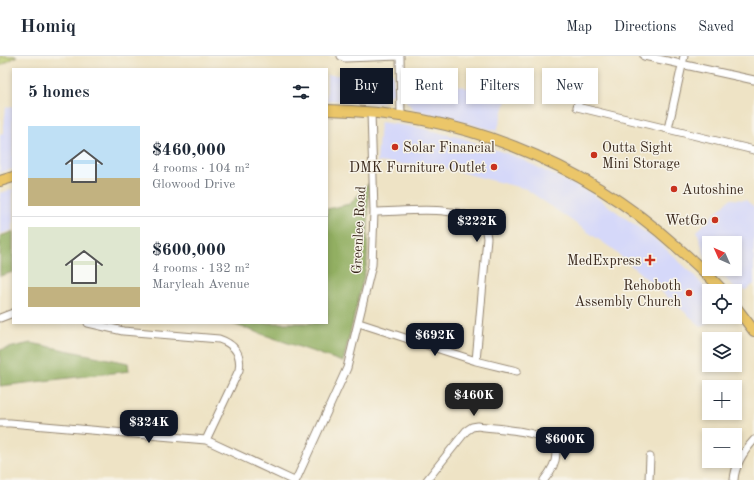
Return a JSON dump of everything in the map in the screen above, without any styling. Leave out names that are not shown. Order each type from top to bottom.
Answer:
[{"type":"highway","points":[[328,110],[371,112],[401,116],[464,129],[498,140],[567,170],[606,192],[660,232],[716,284]]},
{"type":"highway","points":[[0,181],[12,178]]},
{"type":"highway","points":[[742,315],[754,331]]},
{"type":"street","points":[[341,56],[345,58],[400,56],[401,116]]},
{"type":"street","points":[[644,56],[754,80]]},
{"type":"street","points":[[668,129],[684,56]]},
{"type":"street","points":[[578,104],[577,107],[754,150]]},
{"type":"street","name":"Greenlee Road","points":[[296,480],[347,368],[372,265],[374,212],[371,112]]},
{"type":"street","points":[[374,212],[453,211],[470,215],[485,226],[487,238],[476,361]]},
{"type":"street","points":[[0,318],[12,313]]},
{"type":"street","points":[[359,323],[476,361],[516,371]]},
{"type":"street","points":[[92,324],[123,331],[219,339],[234,347],[239,354],[241,362],[240,370],[206,440]]},
{"type":"street","points":[[0,423],[206,440],[292,480]]},
{"type":"street","points":[[427,480],[466,431],[472,427],[531,434],[548,439],[554,448],[556,457],[554,468],[544,480]]},
{"type":"street","points":[[734,480],[739,461],[746,448],[754,440]]},
{"type":"street","points":[[649,480],[650,457]]},
{"type":"shaded area","points":[[328,75],[340,75],[340,101],[328,100]]},
{"type":"shaded area","points":[[458,85],[466,88],[466,104],[505,104],[497,131],[413,109],[409,104],[458,104]]},
{"type":"shaded area","points":[[12,106],[12,169],[0,172],[0,134],[3,133],[6,107]]},
{"type":"shaded area","points":[[380,122],[416,127],[462,138],[517,157],[592,194],[657,241],[702,284],[702,324],[706,324],[702,327],[611,248],[526,189],[428,164],[408,165],[377,162]]},
{"type":"shaded area","points":[[12,189],[12,230],[0,234],[0,193]]},
{"type":"shaded area","points":[[730,199],[746,200],[754,207],[754,284],[746,290],[742,290],[742,284],[731,284],[723,276],[742,276],[742,236],[702,236],[702,247],[697,231]]},
{"type":"green space","points":[[0,56],[17,56],[0,66]]},
{"type":"green space","points":[[369,183],[367,263],[343,362],[233,324],[328,324],[328,209],[350,204]]},
{"type":"green space","points":[[12,232],[12,272],[0,276],[0,236]]},
{"type":"green space","points":[[31,343],[128,363],[129,371],[0,386],[0,350]]},
{"type":"place","name":"Solar Financial","points":[[395,147]]},
{"type":"place","name":"Outta Sight Mini Storage","points":[[594,155]]},
{"type":"place","name":"DMK Furniture Outlet","points":[[494,167]]},
{"type":"place","name":"Autoshine","points":[[674,189]]},
{"type":"place","name":"WetGo","points":[[715,220]]},
{"type":"place","name":"MedExpress","points":[[650,260]]},
{"type":"place","name":"Rehoboth Assembly Church","points":[[689,293]]}]
